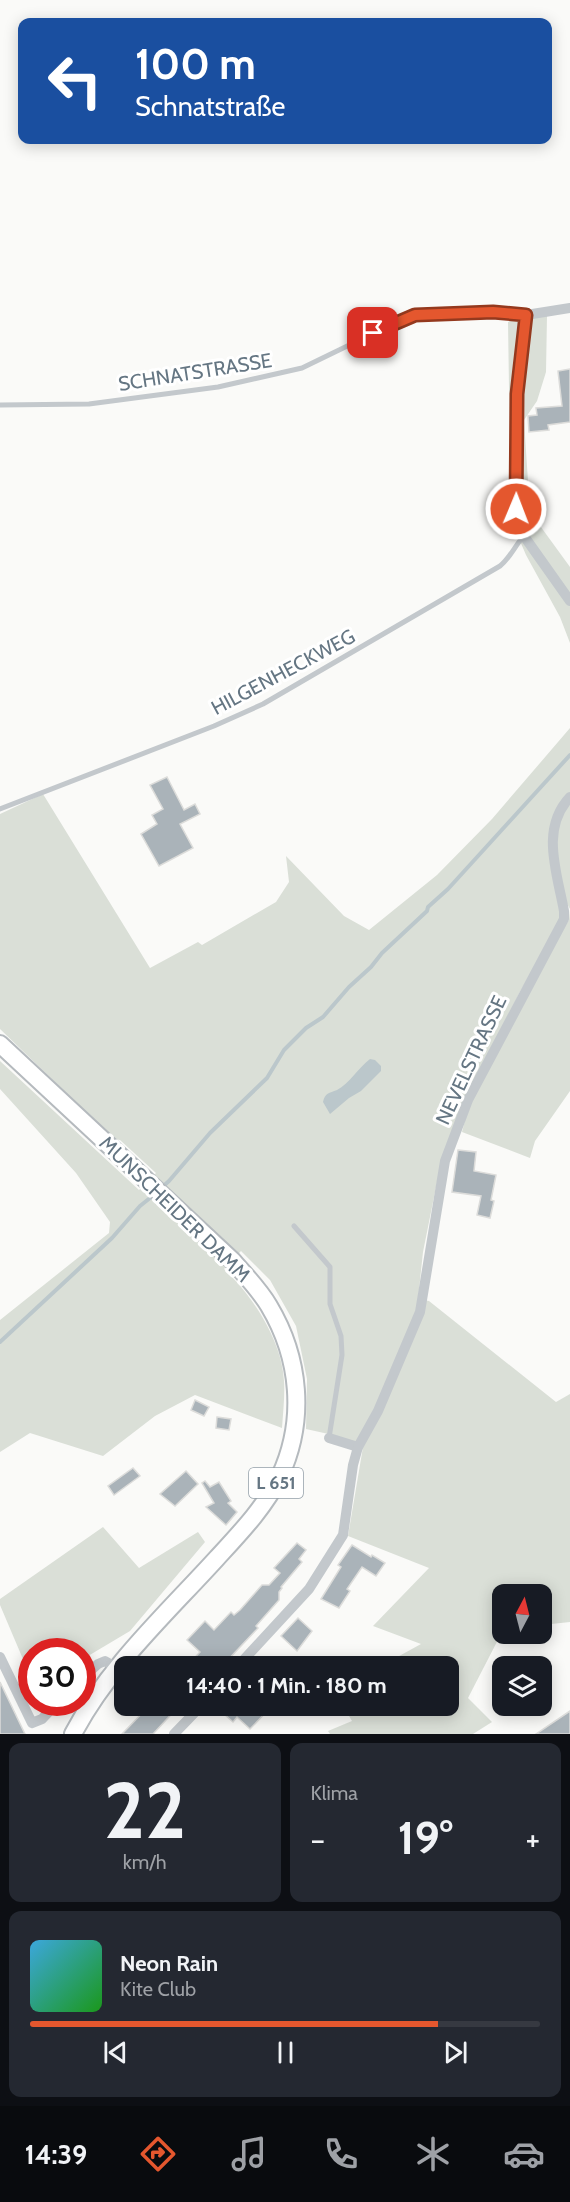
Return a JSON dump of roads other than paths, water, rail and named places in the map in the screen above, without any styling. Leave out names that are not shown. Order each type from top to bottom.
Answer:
[{"type":"main road","name":"MUNSCHEIDER DAMM","points":[[0,1044],[232,1260],[269,1306],[286,1341],[292,1360],[296,1380],[297,1406],[294,1432],[286,1460],[272,1490],[239,1534],[128,1656]]},
{"type":"main road","name":"MUNSCHEIDER DAMM","points":[[74,1734],[82,1718],[114,1672]]},
{"type":"street","points":[[570,308],[526,315],[517,394],[516,517],[524,536],[570,601]]},
{"type":"street","name":"NEVELSTRASSE","points":[[247,1656],[309,1589],[343,1535],[353,1465],[358,1447],[378,1412],[420,1312],[446,1161],[468,1100],[564,920],[552,837],[555,819],[570,797]]},
{"type":"street","points":[[329,1438],[358,1447]]},
{"type":"street","points":[[0,1657],[18,1694]]},
{"type":"street","points":[[96,1666],[105,1661],[114,1666]]},
{"type":"street","points":[[29,1716],[32,1723],[45,1716]]},
{"type":"street","points":[[174,1734],[191,1716]]},
{"type":"lane","name":"SCHNATSTRASSE","points":[[0,405],[89,404],[218,387],[302,368],[407,317],[481,312],[526,315]]},
{"type":"lane","name":"HILGENHECKWEG","points":[[0,809],[214,726],[263,704],[500,566],[524,536]]},
{"type":"lane","points":[[294,1226],[330,1267],[330,1304],[341,1336],[342,1355],[329,1438]]},
{"type":"waterway","points":[[160,1189],[210,1133],[267,1078],[284,1050],[306,1028],[323,1017],[382,953],[427,911],[428,907],[448,889],[570,755]]},
{"type":"waterway","points":[[0,1342],[112,1238],[140,1206],[155,1194]]}]
